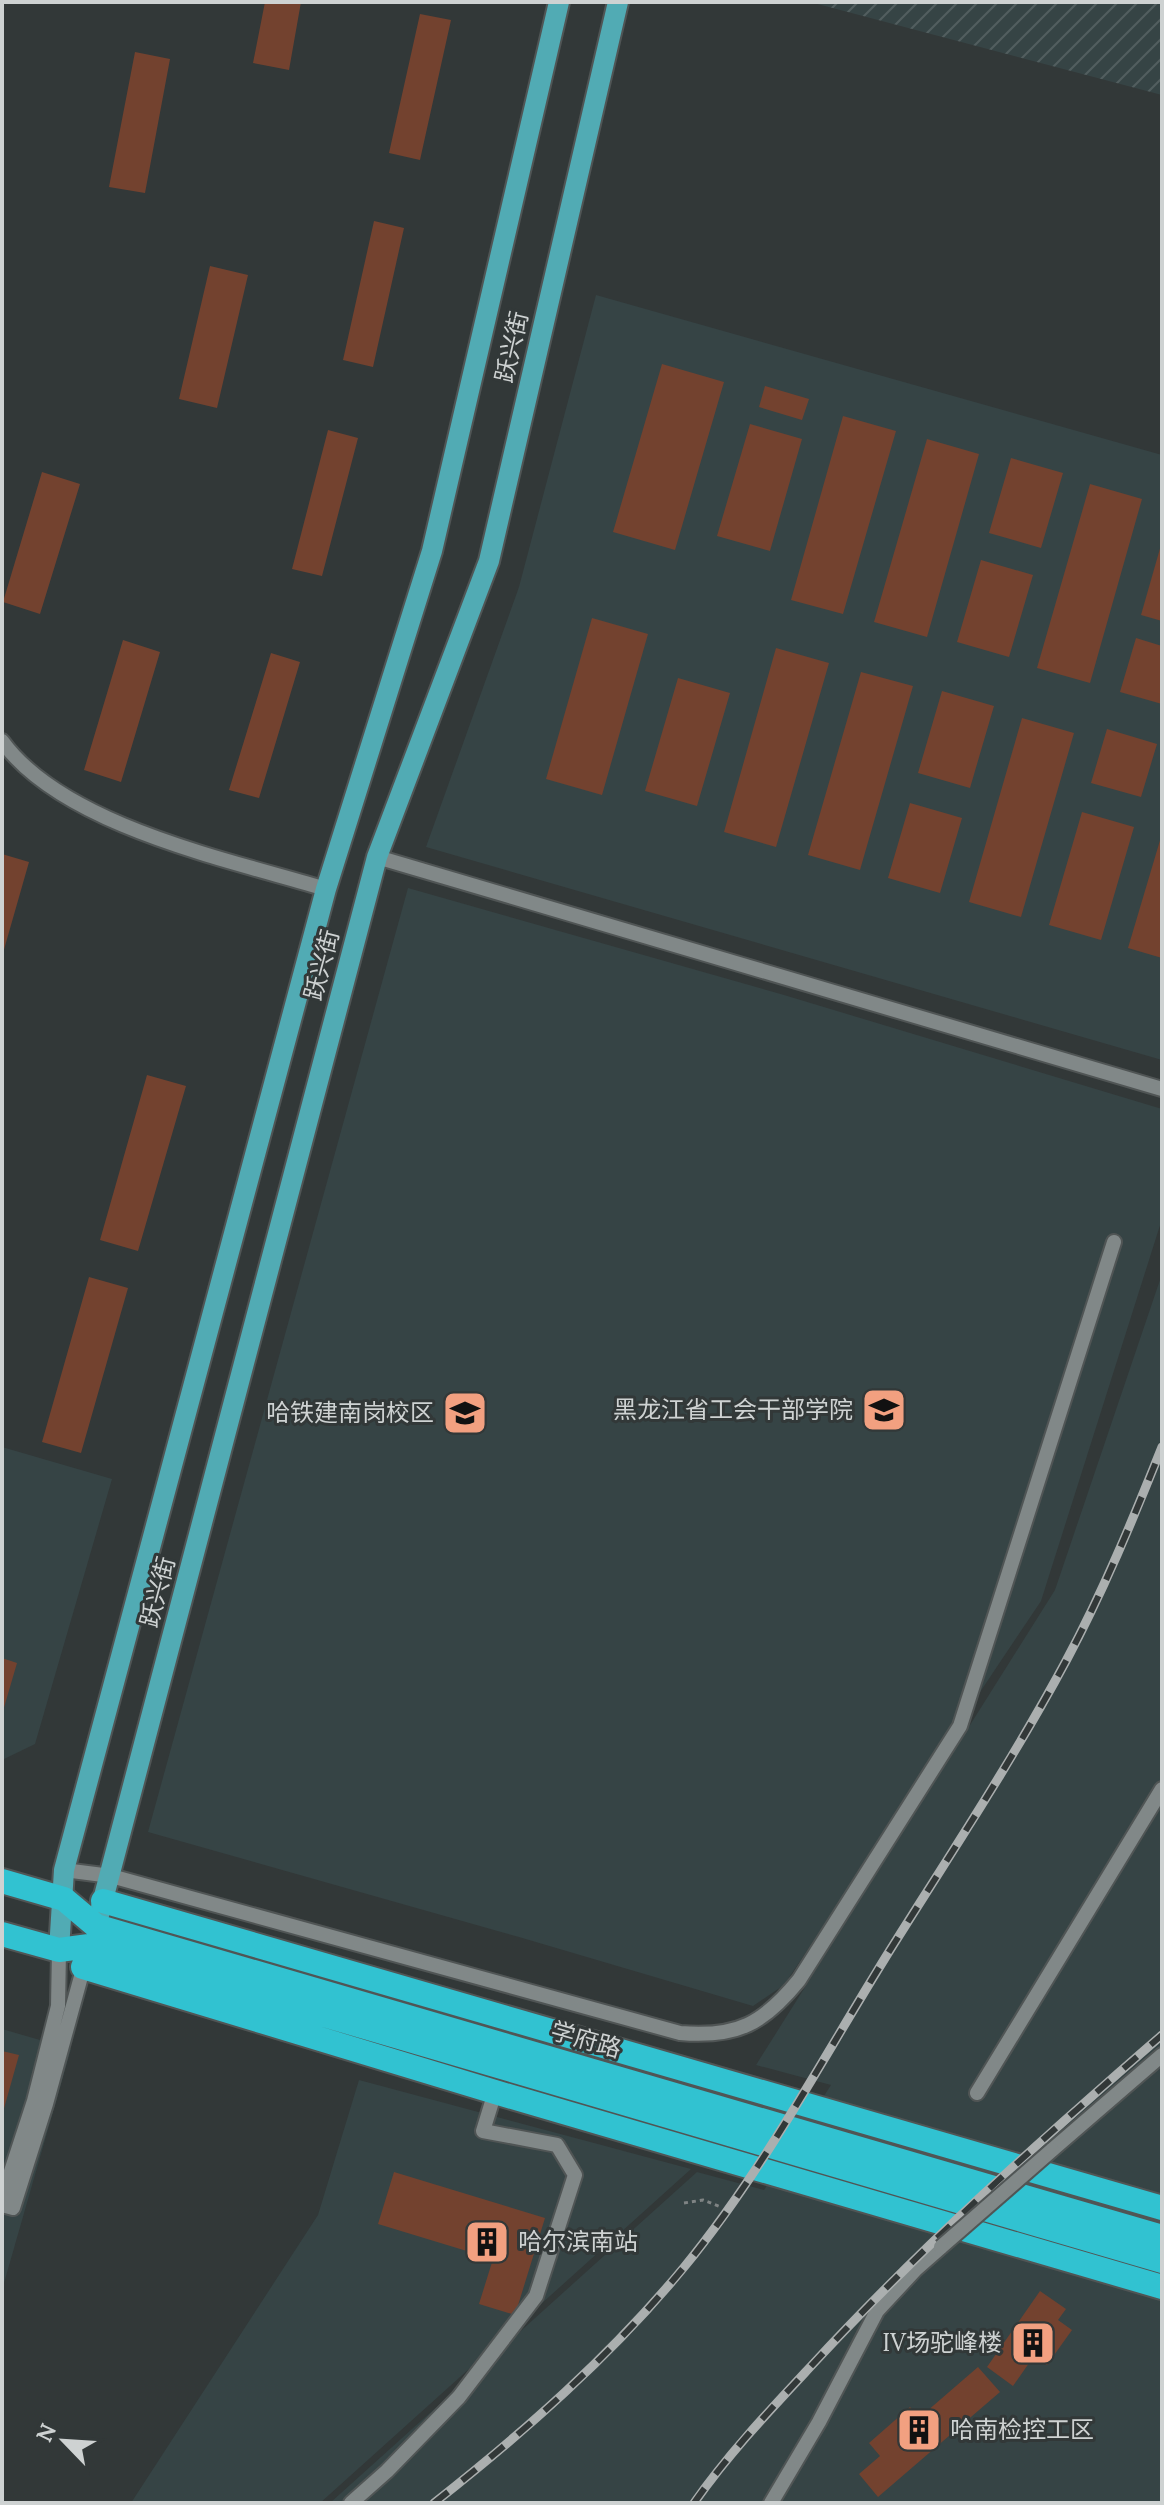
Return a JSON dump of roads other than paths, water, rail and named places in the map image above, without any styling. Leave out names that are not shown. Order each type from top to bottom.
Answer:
[{"type":"highway","name":"学府路","points":[[2,1881],[64,1899],[89,1946],[1162,2261]]},
{"type":"highway","points":[[103,1901],[1162,2208]]},
{"type":"highway","name":"学府路","points":[[2,1934],[59,1950],[89,1946],[1162,2237]]},
{"type":"highway","points":[[89,1946],[495,2092],[1162,2287]]},
{"type":"main road","name":"跃兴街","points":[[59,1950],[64,1870],[326,889],[432,551],[559,2]]},
{"type":"main road","name":"跃兴街","points":[[89,1946],[111,1876],[377,857],[489,561],[618,2]]},
{"type":"street","points":[[2,741],[42,781],[103,816],[168,841],[326,889]]},
{"type":"street","points":[[377,857],[1162,1089]]},
{"type":"street","points":[[64,1870],[111,1876],[680,2033],[715,2033],[756,2021],[777,2008],[799,1980],[960,1726],[1114,1242]]},
{"type":"street","points":[[977,2093],[1162,1789]]},
{"type":"street","points":[[59,1950],[58,2006],[34,2101],[2,2202],[13,2208],[46,2104],[89,1946]]},
{"type":"street","points":[[771,2503],[819,2422],[877,2311],[916,2269],[1162,2055]]},
{"type":"street","points":[[351,2503],[459,2397],[536,2296],[575,2175],[557,2145],[483,2131],[495,2092]]},
{"type":"railway","points":[[434,2503],[534,2420],[628,2331],[685,2266],[743,2188],[1046,1696],[1105,1582],[1162,1447]]},
{"type":"railway","points":[[694,2503],[766,2415],[854,2320],[1027,2154],[1162,2035]]},
{"type":"place","name":"黑龙江省工会干部学院","points":[[884,1410]]},
{"type":"place","name":"哈铁建南岗校区","points":[[465,1413]]},
{"type":"place","name":"哈尔滨南站","points":[[487,2242]]},
{"type":"place","name":"IV场驼峰楼","points":[[1033,2343]]},
{"type":"place","name":"哈南检控工区","points":[[919,2430]]}]
